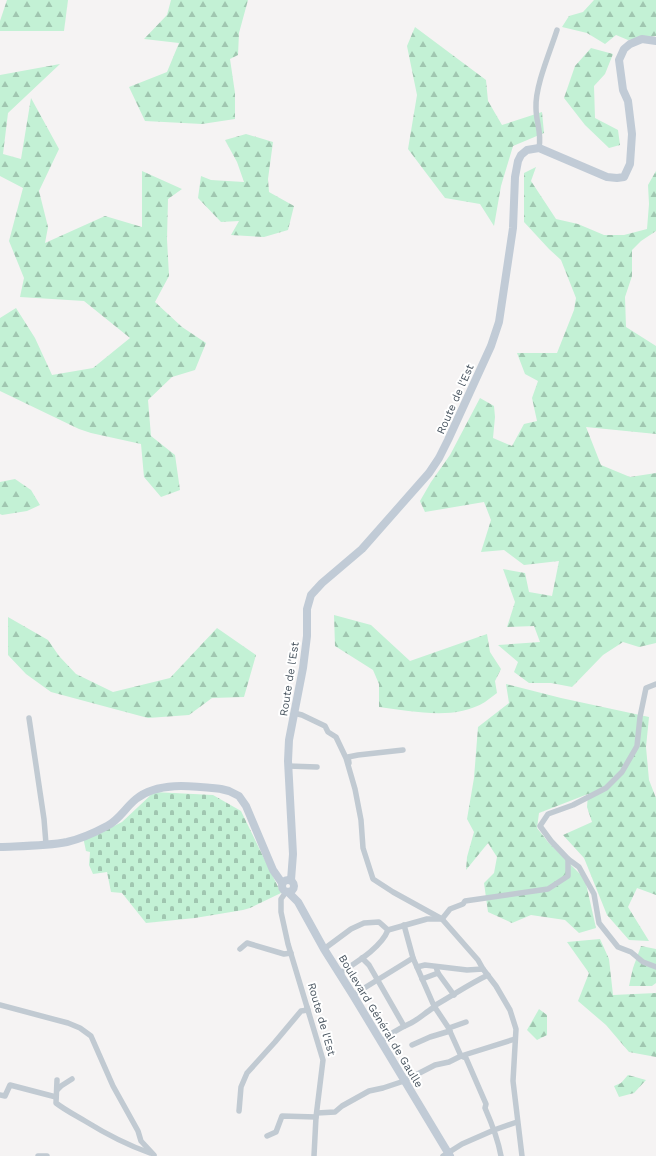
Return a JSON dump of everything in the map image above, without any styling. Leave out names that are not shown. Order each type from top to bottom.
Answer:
[{"type":"main road","points":[[539,148],[607,177],[624,177],[630,164],[632,134],[628,100],[624,90],[619,60],[624,49],[630,44],[642,39],[656,41]]},
{"type":"main road","name":"Route de l'Est","points":[[289,887],[293,854],[288,766],[289,740],[303,668],[307,636],[307,609],[311,595],[322,583],[362,549],[428,473],[439,458],[491,346],[499,322],[513,228],[515,177],[518,161],[521,155],[527,150],[539,148]]},
{"type":"main road","points":[[0,847],[66,842],[82,837],[108,826],[119,818],[128,806],[144,793],[155,789],[166,787],[221,789],[239,796],[246,806],[276,875],[289,887]]},
{"type":"main road","name":"Boulevard Général de Gaulle","points":[[289,887],[447,1155]]},
{"type":"street","points":[[539,148],[541,138],[536,108],[539,86],[557,30]]},
{"type":"street","points":[[656,684],[646,688],[640,717],[637,746],[622,772],[606,788],[572,805],[548,814],[540,826],[551,841],[568,859],[579,867],[594,894],[599,923],[618,947],[631,952],[643,962],[656,967]]},
{"type":"street","points":[[294,714],[302,715],[325,726],[328,732],[336,737],[350,767]]},
{"type":"street","points":[[29,718],[44,819],[46,844]]},
{"type":"street","points":[[403,750],[348,757],[361,820],[363,848],[373,879],[393,892],[442,919],[472,952],[496,986],[510,1010],[516,1029],[512,1081],[522,1156]]},
{"type":"street","points":[[288,766],[317,767]]},
{"type":"street","points":[[442,919],[450,909],[462,904],[465,901],[548,889],[568,876],[568,859]]},
{"type":"street","name":"Route de l'Est","points":[[289,887],[281,899],[281,912],[291,953],[323,1060],[314,1156]]},
{"type":"street","points":[[388,930],[427,918],[442,919]]},
{"type":"street","points":[[324,948],[352,929],[364,923],[379,922],[388,930]]},
{"type":"street","points":[[404,925],[413,958],[434,1006],[449,1030],[461,1056],[466,1058],[486,1104],[485,1108],[496,1134],[501,1156]]},
{"type":"street","points":[[340,973],[362,958],[386,936],[388,930]]},
{"type":"street","points":[[240,949],[247,943],[284,954],[291,953]]},
{"type":"street","points":[[362,958],[369,965],[404,1026]]},
{"type":"street","points":[[353,995],[413,958]]},
{"type":"street","points":[[417,967],[425,965],[467,970],[483,969]]},
{"type":"street","points":[[436,967],[438,973],[454,995]]},
{"type":"street","points":[[422,979],[438,973]]},
{"type":"street","points":[[381,1042],[387,1036],[412,1023],[434,1006],[488,975]]},
{"type":"street","points":[[239,1111],[241,1087],[247,1073],[301,1011],[308,1010],[306,1001]]},
{"type":"street","points":[[0,1005],[68,1023],[80,1028],[91,1036],[113,1086],[138,1131],[141,1141],[154,1156]]},
{"type":"street","points":[[412,1045],[466,1022]]},
{"type":"street","points":[[267,1136],[276,1132],[282,1116],[317,1115],[335,1112],[342,1106],[369,1091],[404,1081],[435,1065],[449,1062],[461,1056],[515,1039]]},
{"type":"street","points":[[57,1090],[72,1079]]},
{"type":"street","points":[[57,1080],[56,1103],[128,1145],[154,1156]]},
{"type":"street","points":[[0,1095],[5,1096],[10,1085],[56,1098]]},
{"type":"street","points":[[447,1155],[462,1144],[517,1122]]},
{"type":"street","points":[[38,1156],[47,1156]]},
{"type":"green space","points":[[7,0],[68,0],[64,31],[0,31],[0,21]]},
{"type":"green space","points":[[171,0],[248,0],[239,33],[238,55],[230,59],[235,93],[235,119],[202,124],[145,121],[129,87],[167,72],[179,43],[144,39],[167,15]]},
{"type":"green space","points":[[594,0],[656,0],[656,36],[628,40],[616,35],[605,44],[587,33],[562,27],[569,16],[583,12]]},
{"type":"green space","points":[[415,27],[486,80],[488,101],[502,125],[542,112],[544,133],[513,146],[501,186],[494,226],[480,204],[445,198],[408,149],[417,95],[407,46]]},
{"type":"green space","points":[[591,48],[613,54],[605,74],[594,86],[595,118],[618,130],[620,145],[609,148],[585,125],[564,98],[575,66]]},
{"type":"green space","points":[[60,64],[8,113],[3,154],[21,159],[31,98],[59,149],[39,191],[48,227],[45,243],[105,216],[142,227],[142,171],[182,189],[168,199],[167,239],[169,276],[155,302],[182,327],[206,343],[195,370],[172,377],[148,400],[151,436],[175,455],[180,490],[161,497],[144,477],[141,444],[79,429],[0,391],[0,318],[16,308],[35,338],[52,375],[93,368],[130,338],[84,301],[20,297],[24,278],[9,241],[23,188],[0,176],[0,75]]},
{"type":"green space","points":[[246,134],[273,142],[268,179],[269,192],[294,206],[288,230],[264,237],[231,235],[239,221],[221,222],[198,198],[201,176],[211,180],[244,182],[237,162],[225,140]]},
{"type":"green space","points":[[536,167],[531,181],[556,219],[578,224],[604,235],[624,235],[647,229],[649,204],[648,185],[656,171],[656,231],[641,241],[632,250],[632,276],[625,297],[626,327],[656,346],[656,434],[586,427],[601,465],[630,477],[656,473],[656,643],[639,647],[623,642],[603,655],[572,687],[551,683],[529,683],[514,672],[518,662],[498,645],[540,642],[534,626],[507,627],[515,602],[503,569],[525,573],[529,592],[552,596],[559,561],[524,565],[504,550],[481,552],[491,520],[484,502],[425,512],[420,501],[450,455],[480,398],[494,406],[495,417],[493,438],[512,446],[524,424],[537,421],[532,398],[538,381],[525,374],[517,353],[557,353],[574,310],[576,298],[561,260],[524,222],[524,173]]},
{"type":"green space","points":[[15,479],[31,490],[40,505],[27,511],[2,515],[0,514],[0,482]]},
{"type":"green space","points":[[334,615],[371,625],[410,661],[487,634],[490,652],[501,669],[495,681],[497,693],[485,702],[473,708],[447,713],[419,712],[379,707],[379,684],[373,670],[335,646]]},
{"type":"green space","points":[[8,617],[48,640],[59,656],[76,674],[113,692],[170,678],[217,628],[256,655],[244,697],[212,698],[189,715],[148,718],[51,692],[26,674],[8,655]]},
{"type":"green space","points":[[506,684],[561,698],[649,717],[646,747],[649,780],[656,798],[656,895],[637,888],[628,907],[649,941],[629,940],[607,915],[584,858],[563,835],[592,822],[587,807],[588,794],[539,813],[537,828],[548,842],[585,879],[596,928],[579,933],[565,920],[531,915],[512,923],[488,912],[484,883],[494,873],[497,857],[488,843],[466,870],[467,857],[474,832],[467,819],[474,778],[478,727],[509,703]]},
{"type":"green space","points":[[154,792],[213,795],[241,811],[281,893],[243,910],[195,918],[146,923],[122,893],[111,892],[107,872],[93,874],[89,865],[90,852],[86,851],[83,837],[100,833],[122,822]]},
{"type":"green space","points":[[600,939],[609,959],[613,995],[656,993],[656,1057],[629,1052],[606,1025],[578,1001],[589,973],[567,942]]},
{"type":"green space","points":[[641,946],[656,949],[656,983],[652,986],[629,986],[633,968]]},
{"type":"green space","points":[[539,1009],[547,1015],[547,1035],[537,1040],[527,1030]]},
{"type":"green space","points":[[628,1075],[646,1080],[634,1093],[619,1097],[614,1086],[621,1083]]}]
